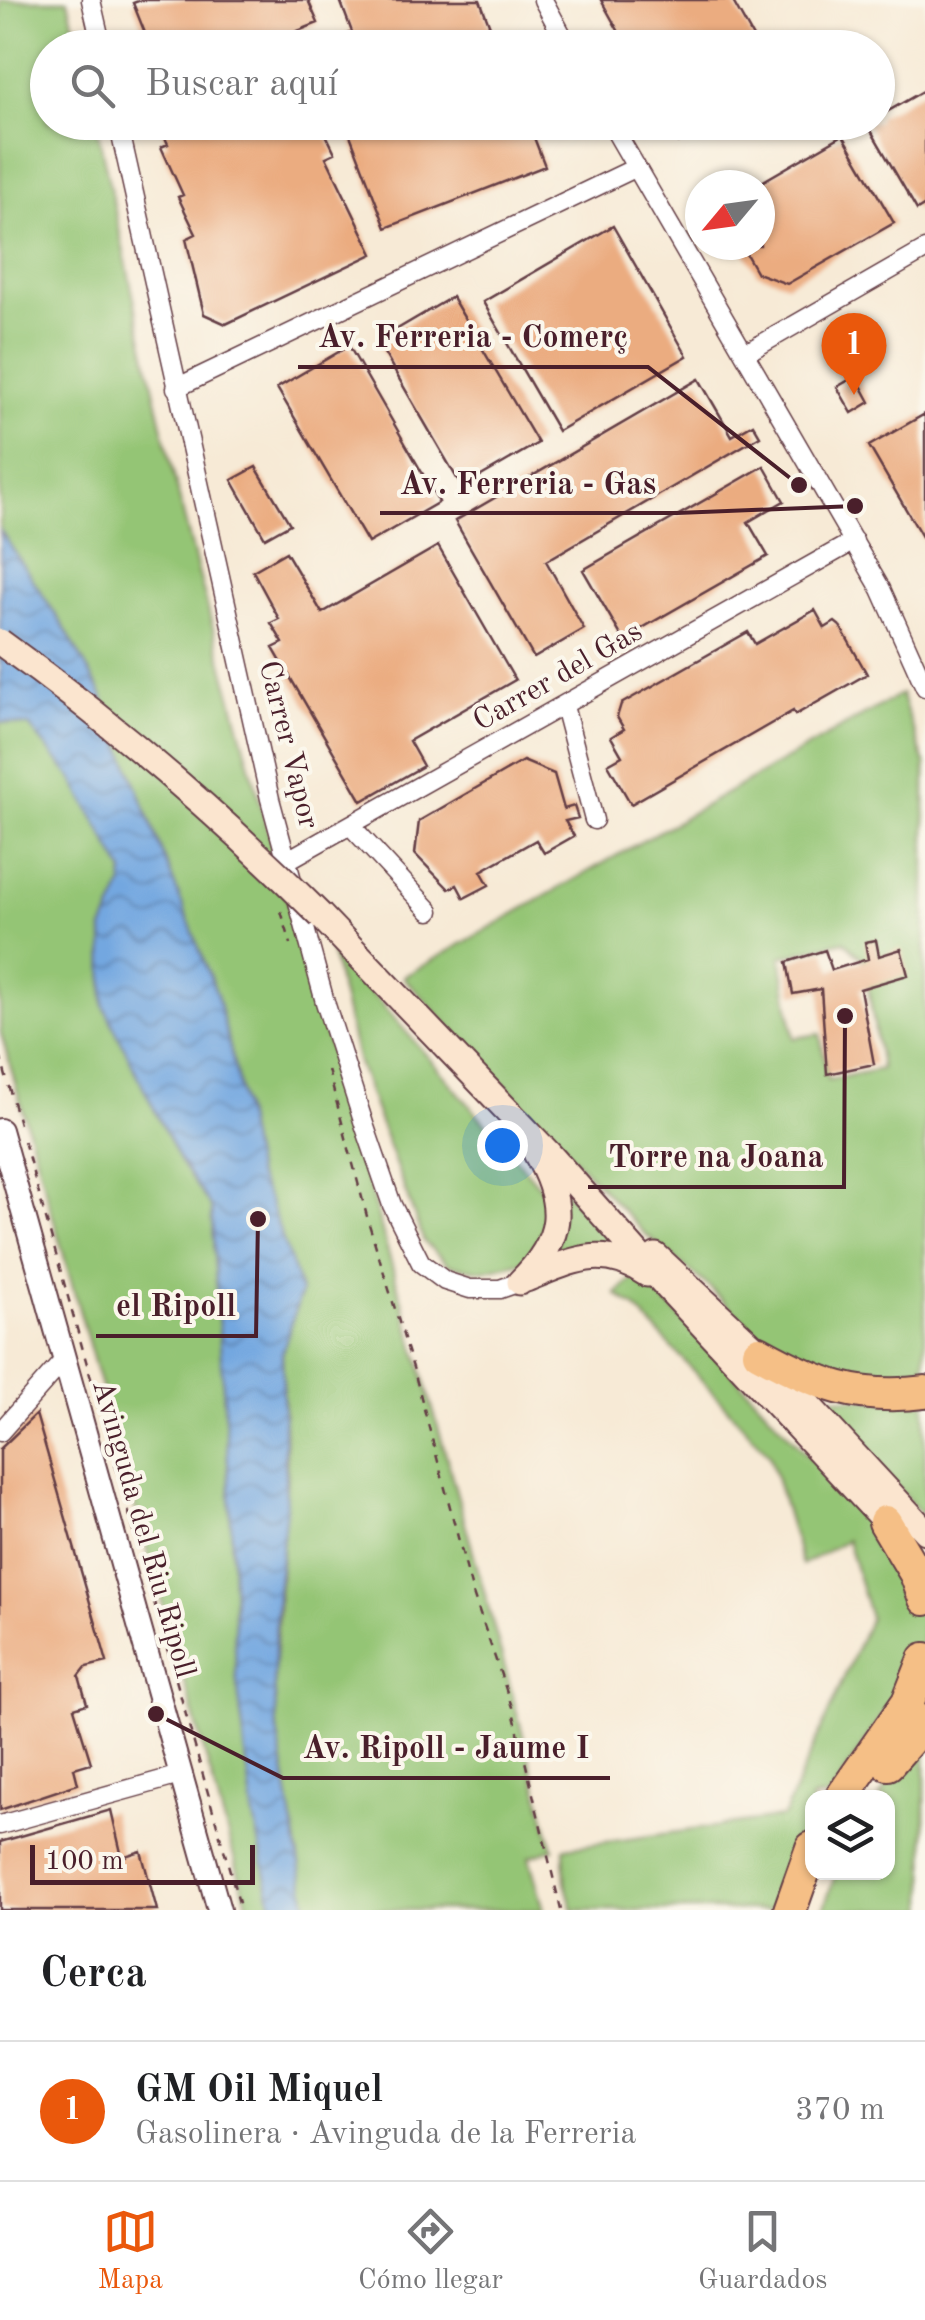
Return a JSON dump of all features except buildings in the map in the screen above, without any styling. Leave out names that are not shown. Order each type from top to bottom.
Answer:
[{"type":"highway","points":[[759,1352],[806,1378],[845,1391],[921,1392]]},
{"type":"highway","points":[[885,1522],[909,1560],[925,1599]]},
{"type":"highway","points":[[847,1790],[908,1702],[925,1659]]},
{"type":"highway","points":[[869,1790],[925,1722]]},
{"type":"highway","points":[[790,1910],[805,1868]]},
{"type":"highway","points":[[811,1910],[820,1880]]},
{"type":"main road","points":[[0,642],[116,729],[251,848],[321,916],[500,1102],[668,1288],[925,1561]]},
{"type":"main road","points":[[500,1102],[548,1174],[557,1207],[550,1244],[520,1282]]},
{"type":"main road","points":[[596,1205],[680,1276],[759,1352],[925,1531]]},
{"type":"main road","points":[[520,1282],[572,1261],[608,1256],[630,1263],[668,1288]]},
{"type":"street","points":[[91,0],[98,30]]},
{"type":"street","points":[[544,0],[560,30]]},
{"type":"street","name":"Carrer Vapor","points":[[122,140],[270,798],[340,1050],[392,1204],[421,1263],[445,1281],[470,1289],[500,1288],[520,1282]]},
{"type":"street","points":[[620,140],[881,588],[925,687]]},
{"type":"street","points":[[176,388],[635,168]]},
{"type":"street","points":[[746,353],[925,250]]},
{"type":"street","name":"Carrer del Gas","points":[[288,860],[854,541]]},
{"type":"street","points":[[564,706],[594,820]]},
{"type":"street","points":[[350,826],[430,911]]},
{"type":"street","name":"Avinguda del Riu Ripoll","points":[[10,1128],[3,1162],[64,1360],[219,1910]]},
{"type":"street","points":[[0,1432],[64,1360]]},
{"type":"street","points":[[0,1825],[180,1774]]},
{"type":"path","points":[[340,1050],[327,1060],[330,1087],[414,1371],[472,1594],[512,1707],[561,1910]]},
{"type":"path","points":[[0,1055],[10,1128]]},
{"type":"path","points":[[24,1140],[241,1910]]},
{"type":"green space","points":[[0,0],[68,0],[75,30],[30,30],[30,140],[100,140],[172,468],[228,684],[463,1515],[553,1849],[529,1857],[544,1910],[308,1910],[277,1729],[274,1677],[287,1475],[282,1353],[301,1292],[256,1175],[217,995],[102,695],[65,629],[0,530]]},
{"type":"green space","points":[[901,694],[925,764],[925,1380],[863,1384],[764,1341],[708,1286],[643,1232],[403,977]],"holes":[[[844,941],[864,960],[881,1069],[828,1080],[820,1034],[794,1038],[781,957]]]},
{"type":"green space","points":[[0,722],[29,726],[72,778],[124,872],[123,885],[103,929],[104,1006],[179,1160],[211,1207],[230,1492],[236,1673],[253,1812],[273,1910],[249,1910],[0,1030]]},
{"type":"green space","points":[[331,951],[550,1198],[546,1225],[531,1260],[483,1271],[449,1265],[424,1242],[358,1063]]},
{"type":"green space","points":[[562,1189],[622,1249],[584,1245],[555,1259]]},
{"type":"green space","points":[[636,1275],[657,1292],[891,1545],[922,1613],[922,1652],[834,1790],[805,1790],[805,1843],[781,1910],[573,1910],[565,1882],[564,1848],[783,1817],[870,1618],[847,1540],[802,1565],[769,1454],[635,1307],[616,1294]]},
{"type":"green space","points":[[815,1397],[925,1402],[925,1518]]},
{"type":"green space","points":[[925,1736],[925,1910],[823,1910],[834,1880],[895,1880],[895,1790],[884,1790]]},
{"type":"water","points":[[0,530],[65,629],[102,695],[217,995],[256,1175],[269,1200],[301,1292],[282,1353],[286,1509],[274,1677],[277,1729],[308,1910],[273,1910],[253,1812],[236,1673],[230,1492],[211,1207],[179,1160],[104,1006],[103,929],[123,885],[124,872],[72,778],[29,726],[0,722]]},
{"type":"place","name":"GM Oil Miquel","points":[[854,395]]},
{"type":"place","name":"Av. Ferreria - Comerç","points":[[799,485]]},
{"type":"place","name":"Av. Ferreria - Gas","points":[[855,506]]},
{"type":"place","name":"Torre na Joana","points":[[845,1016]]},
{"type":"place","name":"el Ripoll","points":[[258,1219]]},
{"type":"place","name":"Av. Ripoll - Jaume I","points":[[156,1714]]}]
